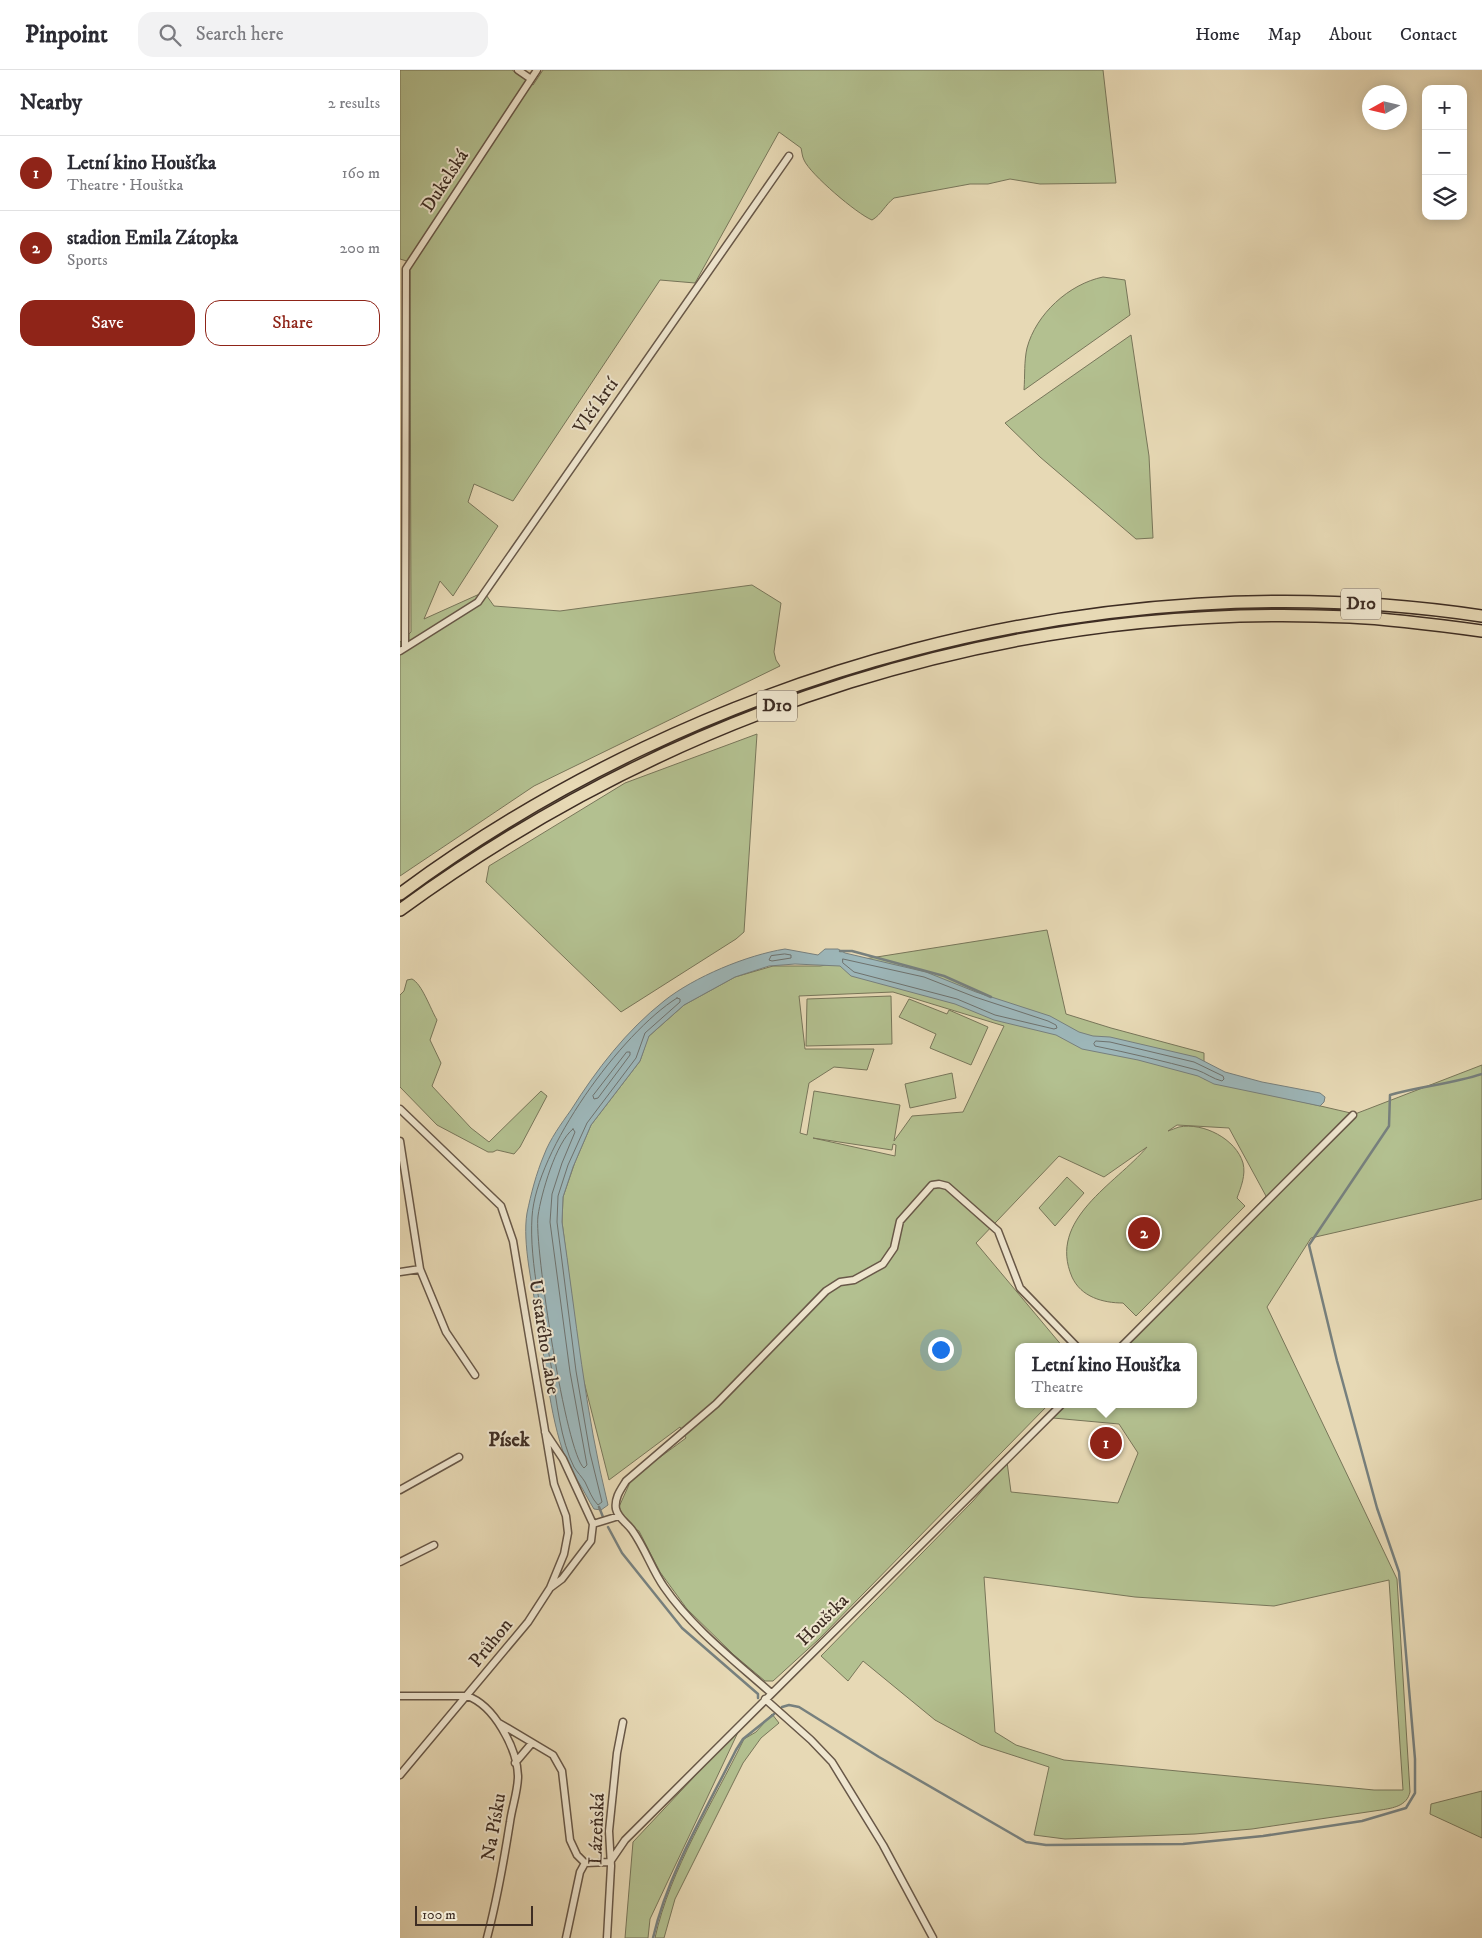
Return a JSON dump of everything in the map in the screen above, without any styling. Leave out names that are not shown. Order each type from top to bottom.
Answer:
[{"type":"highway","name":"D10","points":[[400,894],[467,848],[558,792],[666,737],[768,695],[850,668],[958,639],[1038,623],[1083,617],[1195,605],[1239,603],[1363,604],[1442,610],[1482,616]]},
{"type":"highway","name":"D10","points":[[400,910],[468,862],[566,802],[672,749],[774,707],[835,686],[959,652],[1077,631],[1196,619],[1239,617],[1350,617],[1482,631]]},
{"type":"street","points":[[518,70],[531,79]]},
{"type":"street","name":"Dukelská","points":[[402,649],[403,269],[537,70]]},
{"type":"street","name":"Vlčí krtí","points":[[402,649],[478,602],[789,156]]},
{"type":"street","name":"U starého Labe","points":[[400,1109],[501,1206],[508,1222],[515,1250],[554,1484],[566,1516],[568,1533],[564,1554],[550,1588]]},
{"type":"street","points":[[1125,1343],[1353,1115]]},
{"type":"street","points":[[400,1141],[420,1269],[446,1332],[475,1375]]},
{"type":"street","points":[[771,1693],[699,1628],[664,1588],[632,1530],[619,1516],[616,1509],[618,1494],[626,1481],[716,1404],[826,1291],[840,1282],[854,1280],[883,1264],[894,1248],[898,1226],[903,1216],[932,1185],[947,1186],[998,1231],[1020,1288],[1072,1343]]},
{"type":"street","points":[[400,1272],[420,1269]]},
{"type":"street","name":"Houštka","points":[[610,1862],[625,1840],[1058,1408]]},
{"type":"street","points":[[544,1430],[563,1459],[593,1524],[619,1516]]},
{"type":"street","points":[[400,1490],[459,1457]]},
{"type":"street","name":"Průhon","points":[[400,1775],[528,1622],[550,1588],[562,1579],[591,1541],[593,1524]]},
{"type":"street","points":[[400,1562],[434,1545]]},
{"type":"street","points":[[400,1696],[467,1696]]},
{"type":"street","name":"Na Písku","points":[[467,1696],[478,1700],[499,1723],[512,1747],[518,1776],[504,1858],[487,1938]]},
{"type":"street","points":[[765,1699],[811,1740],[832,1762],[883,1845],[933,1938]]},
{"type":"street","name":"Lázeňská","points":[[607,1938],[610,1823],[616,1753],[623,1722]]},
{"type":"street","name":"Na Písku","points":[[499,1723],[553,1756],[562,1771],[570,1840],[577,1855],[586,1863]]},
{"type":"street","points":[[515,1763],[532,1743]]},
{"type":"street","points":[[566,1938],[580,1872],[586,1863],[610,1862]]},
{"type":"green space","points":[[400,70],[512,70],[533,85],[543,70],[1103,70],[1116,183],[1040,184],[1010,179],[988,184],[970,184],[894,198],[872,220],[856,210],[824,184],[808,166],[803,158],[801,148],[779,132],[695,283],[660,280],[513,501],[474,484],[468,502],[498,526],[453,596],[440,581],[424,619],[484,592],[494,606],[560,611],[752,585],[781,603],[774,652],[780,666],[534,786],[400,876],[400,642],[411,632],[410,262],[400,259]]},
{"type":"green space","points":[[1103,277],[1125,280],[1130,315],[1024,390],[1027,348],[1031,335],[1046,312],[1078,286]]},
{"type":"green space","points":[[1131,335],[1149,456],[1153,538],[1136,539],[1040,457],[1005,423]]},
{"type":"green space","points":[[757,734],[744,932],[736,939],[621,1012],[486,882],[489,866],[625,783]]},
{"type":"green space","points":[[1047,930],[1066,1014],[1204,1053],[1204,1079],[1355,1114],[1482,1065],[1482,1199],[1311,1238],[1267,1307],[1397,1579],[1410,1792],[1403,1803],[1381,1810],[1252,1829],[1195,1834],[1065,1839],[1034,1835],[1049,1767],[981,1745],[935,1720],[863,1661],[848,1681],[821,1656],[973,1501],[1007,1462],[1011,1492],[1118,1503],[1138,1453],[1119,1424],[1053,1418],[1063,1408],[1197,1408],[1197,1343],[1126,1343],[1266,1196],[1229,1128],[1177,1125],[1168,1131],[1179,1127],[1198,1127],[1217,1134],[1226,1140],[1239,1154],[1243,1163],[1243,1181],[1237,1198],[1245,1206],[1136,1316],[1123,1303],[1093,1298],[1081,1290],[1072,1277],[1067,1256],[1069,1237],[1077,1220],[1103,1189],[1147,1147],[1104,1177],[1059,1156],[976,1243],[1060,1343],[1015,1343],[1015,1408],[1045,1408],[818,1640],[773,1681],[765,1681],[734,1655],[687,1609],[660,1572],[639,1531],[614,1518],[632,1478],[686,1438],[680,1427],[609,1480],[581,1370],[562,1222],[563,1197],[575,1162],[591,1125],[640,1061],[648,1037],[684,1005],[735,977],[773,966],[820,966]],"holes":[[[893,992],[1004,1026],[963,1112],[912,1116],[894,1141],[900,1105],[814,1091],[807,1135],[800,1133],[809,1083],[834,1067],[867,1070],[874,1049],[805,1049],[799,996]],[[813,1138],[892,1150],[893,1144],[896,1145],[895,1156]],[[984,1577],[1135,1597],[1274,1606],[1389,1580],[1403,1790],[1374,1790],[1064,1760],[1016,1745],[995,1732]]]},
{"type":"green space","points":[[412,979],[419,986],[437,1020],[430,1040],[441,1063],[432,1086],[471,1128],[489,1142],[541,1091],[547,1096],[520,1147],[514,1154],[497,1150],[488,1152],[437,1125],[400,1087],[400,995],[404,991],[407,980]]},
{"type":"green space","points":[[891,996],[892,1044],[806,1046],[807,999]]},
{"type":"green space","points":[[909,999],[947,1014],[949,1010],[988,1027],[971,1065],[930,1048],[936,1034],[899,1017]]},
{"type":"green space","points":[[952,1073],[956,1098],[910,1108],[905,1084]]},
{"type":"green space","points":[[1067,1177],[1084,1193],[1055,1226],[1039,1208]]},
{"type":"green space","points":[[772,1714],[779,1723],[761,1738],[743,1763],[675,1899],[664,1938],[655,1938],[662,1912],[682,1862],[744,1739],[756,1732]]},
{"type":"green space","points":[[740,1728],[650,1919],[648,1938],[625,1938],[633,1842]]},
{"type":"green space","points":[[1482,1791],[1482,1838],[1430,1814],[1431,1804]]},
{"type":"water","points":[[785,949],[818,955],[825,949],[838,949],[845,953],[926,972],[976,992],[1050,1016],[1079,1032],[1093,1036],[1110,1037],[1196,1057],[1225,1072],[1262,1082],[1320,1093],[1325,1097],[1324,1102],[1320,1106],[1214,1084],[1198,1076],[1138,1060],[1082,1049],[1056,1035],[994,1020],[955,1004],[851,976],[840,966],[795,964],[769,966],[735,977],[684,1005],[649,1036],[640,1061],[591,1125],[573,1167],[563,1197],[562,1222],[582,1364],[593,1435],[608,1505],[601,1510],[594,1509],[569,1467],[557,1432],[549,1394],[526,1238],[527,1213],[539,1169],[546,1149],[553,1137],[591,1080],[613,1051],[650,1013],[676,992],[705,976],[754,956]]},
{"type":"waterway","points":[[840,951],[852,951],[944,976],[991,997]]},
{"type":"waterway","points":[[782,1707],[789,1705],[799,1707],[879,1757],[1026,1842],[1046,1845],[1183,1844],[1263,1836],[1362,1821],[1406,1808],[1415,1793],[1415,1759],[1399,1572],[1377,1508],[1337,1361],[1309,1245],[1389,1126],[1390,1095],[1482,1074]]},
{"type":"waterway","points":[[599,1507],[603,1517]]},
{"type":"waterway","points":[[608,1527],[622,1553],[682,1628],[758,1694],[758,1698]]},
{"type":"waterway","points":[[653,1938],[668,1890],[678,1866],[736,1750],[743,1739],[774,1714]]},
{"type":"place","name":"stadion Emila Zátopka","points":[[1144,1233]]},
{"type":"place","name":"Letní kino Houšťka","points":[[1106,1443]]},
{"type":"district","name":"Písek","points":[[509,1440]]}]
